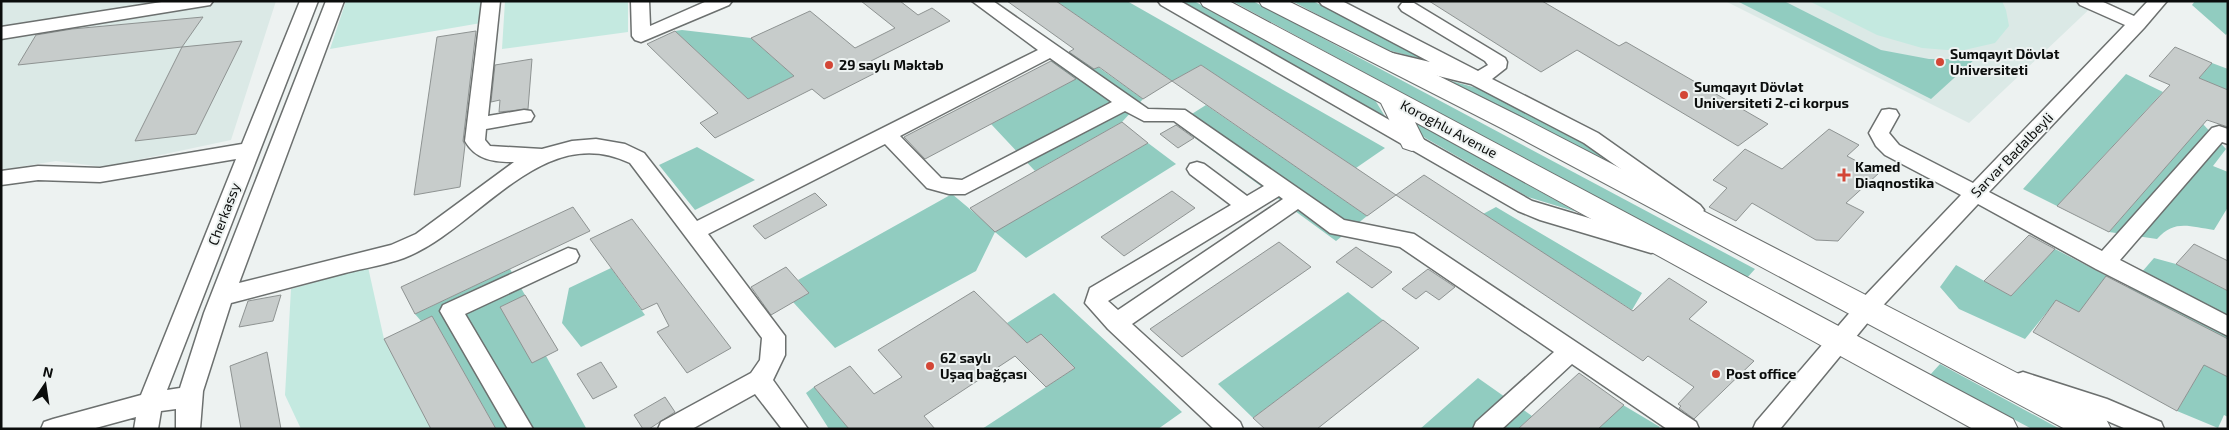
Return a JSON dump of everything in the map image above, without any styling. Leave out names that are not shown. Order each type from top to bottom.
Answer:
[{"type":"main road","name":"Koroghlu Avenue","points":[[1211,1],[2002,429]]},
{"type":"main road","points":[[1270,1],[1737,240],[2095,429]]},
{"type":"main road","points":[[1390,97],[1412,142]]},
{"type":"street","points":[[1,33],[204,1]]},
{"type":"street","name":"Cherkassy","points":[[146,429],[150,403],[248,150],[309,1]]},
{"type":"street","name":"Cherkassy","points":[[188,429],[186,417],[188,396],[335,1]]},
{"type":"street","points":[[491,1],[476,142],[483,151],[500,155],[542,156]]},
{"type":"street","points":[[640,1],[641,36],[723,1]]},
{"type":"street","points":[[981,1],[1144,115],[1178,115],[1338,227],[1406,240],[1687,429]]},
{"type":"street","points":[[1167,1],[1412,142],[1533,209],[1687,257]]},
{"type":"street","points":[[1328,1],[1592,138],[1737,240]]},
{"type":"street","points":[[2086,1],[2138,24]]},
{"type":"street","name":"Sarvar Badalbeyli","points":[[1765,429],[1866,309],[2158,1]]},
{"type":"street","points":[[1378,56],[1478,79],[1497,68],[1498,62],[1408,7]]},
{"type":"street","points":[[694,232],[1050,51]]},
{"type":"street","points":[[887,134],[934,183],[949,187],[966,187],[1126,103]]},
{"type":"street","points":[[1889,115],[1879,133],[1883,141],[1892,150],[2228,327]]},
{"type":"street","points":[[477,124],[524,116]]},
{"type":"street","points":[[2104,263],[2219,133],[2228,137]]},
{"type":"street","points":[[224,296],[396,252],[424,240],[518,169],[542,156],[572,148],[596,146],[618,149],[637,158],[772,336],[776,350],[769,369],[759,380],[670,429]]},
{"type":"street","points":[[1,178],[38,173],[100,175],[248,150]]},
{"type":"street","points":[[1197,169],[1246,206]]},
{"type":"street","points":[[1231,429],[1096,303],[1098,294],[1246,206],[1289,192]]},
{"type":"street","points":[[1116,323],[1289,192]]},
{"type":"street","points":[[521,429],[451,311],[568,256]]},
{"type":"street","points":[[1485,429],[1571,351]]},
{"type":"street","points":[[1976,366],[2098,406],[2152,429]]},
{"type":"street","points":[[759,380],[796,429]]},
{"type":"street","points":[[53,429],[150,403],[188,396]]},
{"type":"shaded area","points":[[1,1],[276,1],[231,140],[104,167],[56,161],[1,170]]},
{"type":"shaded area","name":"Sumqayıt Dövlət Universiteti","points":[[1725,1],[2098,1],[1969,123]]},
{"type":"green space","points":[[346,1],[484,1],[481,23],[330,49]]},
{"type":"green space","points":[[505,1],[628,1],[628,32],[502,49]]},
{"type":"green space","points":[[1056,1],[1127,1],[1385,148],[1356,168],[1201,65],[1172,81]]},
{"type":"green space","points":[[1180,1],[1194,1],[1375,100],[1386,118]]},
{"type":"green space","points":[[1232,1],[1253,1],[1755,269],[1746,279]]},
{"type":"green space","points":[[1292,1],[1313,1],[1429,61],[1380,48]]},
{"type":"green space","points":[[1737,1],[1784,1],[1881,50],[1929,59],[1975,59],[1931,99]]},
{"type":"green space","points":[[1809,1],[2002,1],[2009,26],[1995,43],[1960,51],[1922,48],[1877,35]]},
{"type":"green space","points":[[2195,1],[2228,1],[2228,32],[2226,35],[2192,5]]},
{"type":"green space","points":[[682,30],[751,38],[794,76],[748,99],[675,31]]},
{"type":"green space","points":[[1074,50],[1143,99],[1122,122],[1035,171],[991,124],[1072,81],[1049,62]]},
{"type":"green space","points":[[2212,63],[2228,69],[2228,103],[2224,89],[2199,78]]},
{"type":"green space","points":[[2126,74],[2163,92],[2057,206],[2023,189]]},
{"type":"green space","points":[[1444,79],[1488,91],[1587,142],[1625,175]]},
{"type":"green space","points":[[1206,105],[1367,216],[1336,241],[1176,124]]},
{"type":"green space","points":[[1408,118],[1577,212],[1528,197],[1420,135]]},
{"type":"green space","points":[[2203,124],[2226,149],[2213,166],[2228,172],[2228,207],[2214,230],[2183,226],[2170,229],[2157,239],[2109,232]]},
{"type":"green space","points":[[1148,143],[1176,164],[1026,258],[995,232],[976,271],[835,348],[793,302],[809,293],[798,280],[952,194],[996,231]]},
{"type":"green space","points":[[697,147],[755,180],[695,210],[659,165]]},
{"type":"green space","points":[[1496,207],[1642,293],[1632,310],[1483,214]]},
{"type":"green space","points":[[2055,249],[2107,276],[2087,302],[2228,377],[2228,417],[2224,415],[2218,428],[2177,411],[2198,375],[2056,301],[2025,339],[1959,309],[1940,287],[1956,265],[2011,296]]},
{"type":"green space","points":[[2154,258],[2176,264],[2228,291],[2228,339],[2128,288]]},
{"type":"green space","points":[[368,267],[384,339],[431,429],[301,429],[285,395],[291,289]]},
{"type":"green space","points":[[611,268],[645,315],[581,347],[562,323],[569,288]]},
{"type":"green space","points":[[510,269],[525,295],[501,307],[546,356],[586,428],[496,429],[432,316],[421,321],[415,314]]},
{"type":"green space","points":[[1348,292],[1383,320],[1253,418],[1218,384]]},
{"type":"green space","points":[[1054,293],[1182,412],[1158,429],[982,429],[1075,368],[1041,334],[1027,343],[1007,323]]},
{"type":"green space","points":[[1940,364],[2060,429],[2032,429],[1930,375]]},
{"type":"green space","points":[[1478,378],[1532,416],[1518,429],[1420,429]]},
{"type":"green space","points":[[814,387],[849,429],[829,429],[806,393]]},
{"type":"green space","points":[[1623,405],[1660,427],[1658,429],[1598,429]]},
{"type":"building","name":"29 saylı Məktəb","points":[[861,1],[900,1],[918,15],[932,8],[950,21],[871,61],[881,70],[824,99],[812,89],[715,138],[700,123],[718,113],[647,44],[675,31],[748,99],[794,76],[751,38],[810,11],[855,48],[895,28]]},
{"type":"building","points":[[1007,1],[1056,1],[1172,81],[1143,99],[1099,67],[1094,69],[1069,52],[1074,49]]},
{"type":"building","points":[[1429,1],[1542,1],[1619,46],[1626,42],[1768,124],[1738,146],[1577,50],[1541,72]]},
{"type":"building","points":[[203,17],[182,47],[18,65],[36,35],[72,29]]},
{"type":"building","points":[[476,31],[463,141],[465,145],[460,187],[414,195],[437,37]]},
{"type":"building","points":[[242,41],[196,134],[135,141],[182,47]]},
{"type":"building","points":[[2175,47],[2212,63],[2199,78],[2228,90],[2228,127],[2207,120],[2109,232],[2057,206],[2170,85],[2149,76]]},
{"type":"building","points":[[532,59],[528,109],[499,112],[500,100],[491,102],[495,65]]},
{"type":"building","points":[[1051,61],[1076,79],[925,159],[904,137]]},
{"type":"building","points":[[1201,65],[1396,195],[1367,216],[1172,81]]},
{"type":"building","points":[[1122,122],[1148,143],[995,232],[970,208]]},
{"type":"building","points":[[1176,125],[1194,138],[1178,148],[1160,134]]},
{"type":"building","points":[[1829,129],[1859,145],[1847,156],[1879,173],[1846,203],[1864,212],[1838,241],[1816,240],[1752,203],[1736,221],[1709,207],[1727,188],[1713,180],[1745,149],[1782,169]]},
{"type":"building","points":[[1424,175],[1633,311],[1669,278],[1707,302],[1689,319],[1754,361],[1694,419],[1679,408],[1681,406],[1678,404],[1694,387],[1648,356],[1643,361],[1396,195]]},
{"type":"building","points":[[1172,191],[1195,208],[1124,256],[1101,237]]},
{"type":"building","points":[[815,193],[827,205],[765,239],[753,226]]},
{"type":"building","points":[[573,207],[590,231],[415,314],[401,287]]},
{"type":"building","points":[[632,219],[731,348],[687,373],[657,332],[669,326],[657,303],[642,310],[590,239]]},
{"type":"building","points":[[2029,235],[2055,249],[2011,296],[1984,281]]},
{"type":"building","points":[[1279,242],[1311,267],[1182,357],[1150,329]]},
{"type":"building","points":[[2194,244],[2228,261],[2228,291],[2176,264]]},
{"type":"building","points":[[1356,247],[1392,272],[1372,288],[1336,262]]},
{"type":"building","points":[[786,267],[809,293],[771,315],[751,287]]},
{"type":"building","points":[[1428,269],[1455,287],[1439,300],[1426,291],[1416,299],[1402,289]]},
{"type":"building","points":[[2106,276],[2228,339],[2228,377],[2204,365],[2177,411],[2033,332],[2056,300],[2079,312]]},
{"type":"building","name":"62 saylı Uşaq bağçası","points":[[974,291],[1027,343],[1041,334],[1075,368],[1046,387],[1015,356],[924,416],[935,429],[849,429],[814,387],[850,366],[874,394],[902,377],[878,350]]},
{"type":"building","points":[[281,295],[273,321],[239,327],[248,301]]},
{"type":"building","points":[[525,295],[558,350],[532,363],[500,307]]},
{"type":"building","points":[[432,316],[496,429],[431,429],[384,339]]},
{"type":"building","points":[[1383,320],[1419,348],[1317,429],[1265,429],[1253,418]]},
{"type":"building","points":[[267,352],[281,429],[241,429],[230,366]]},
{"type":"building","points":[[601,362],[617,387],[593,399],[577,374]]},
{"type":"building","points":[[1579,373],[1624,405],[1598,429],[1518,429]]},
{"type":"building","points":[[665,397],[675,412],[649,429],[643,429],[634,415]]},
{"type":"place","name":"Sumqayıt Dövlət Universiteti","points":[[1940,62]]},
{"type":"place","name":"29 saylı Məktəb","points":[[829,65]]},
{"type":"place","name":"Sumqayıt Dövlət Universiteti 2-ci korpus","points":[[1684,95]]},
{"type":"place","name":"Kamed Diaqnostika","points":[[1844,175]]},
{"type":"place","name":"62 saylı Uşaq bağçası","points":[[930,366]]},
{"type":"place","name":"Post office","points":[[1716,374]]}]
